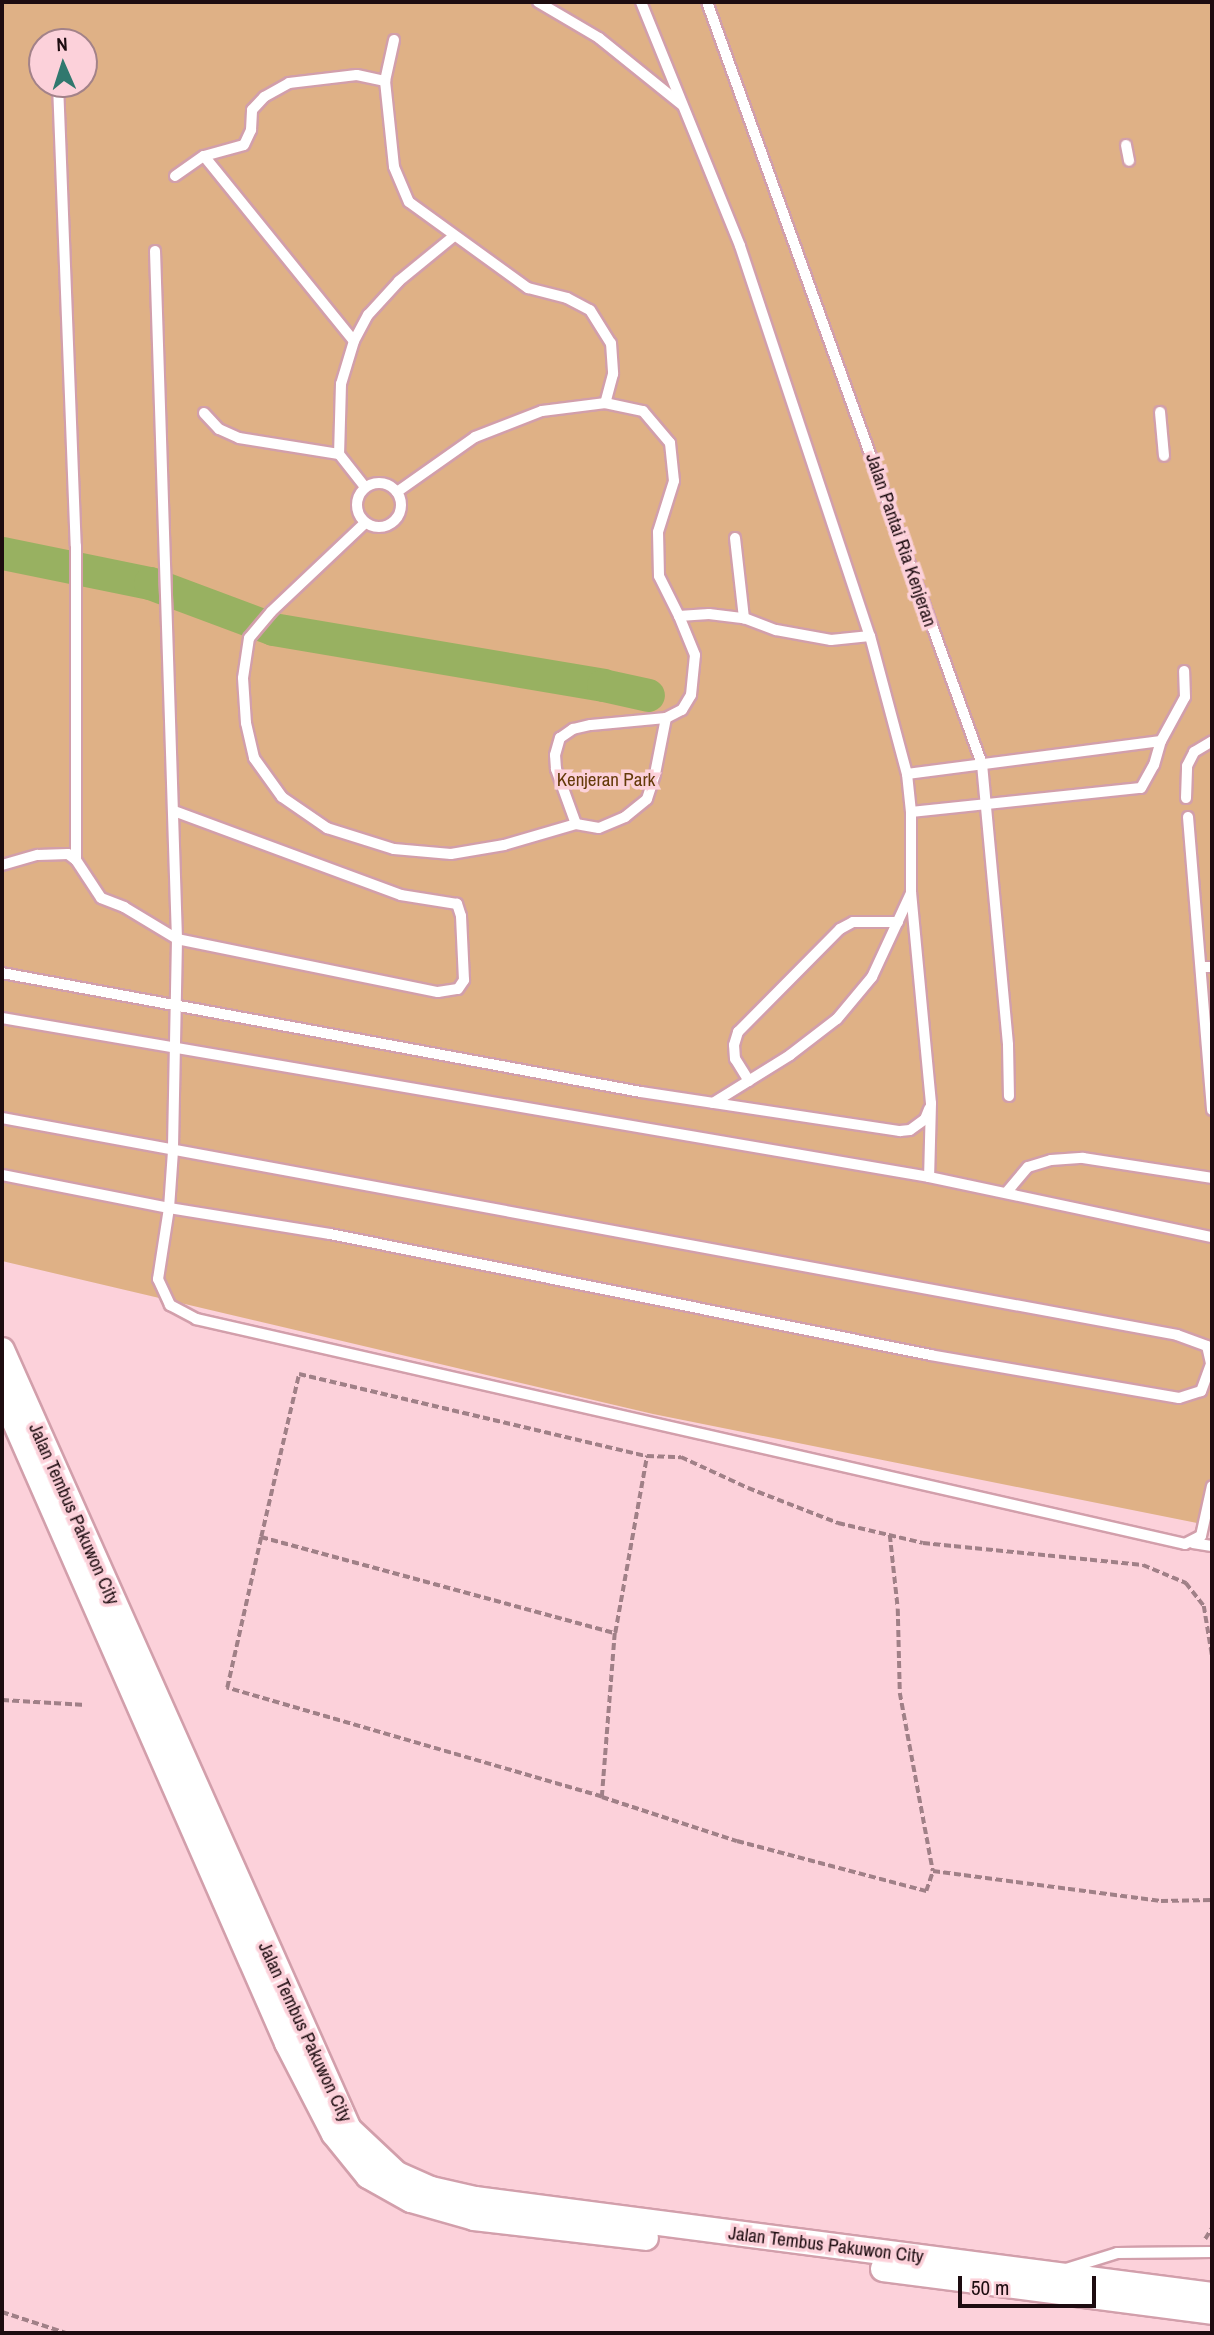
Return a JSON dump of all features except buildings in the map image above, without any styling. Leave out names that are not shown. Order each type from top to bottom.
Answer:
[{"type":"street","name":"Jalan Tembus Pakuwon City","points":[[2,1350],[349,2129],[397,2174],[431,2189],[475,2199],[1212,2295]]},
{"type":"street","name":"Jalan Tembus Pakuwon City","points":[[2,1393],[287,2043],[334,2134],[368,2176],[411,2200],[474,2218],[1212,2312]]},
{"type":"lane","points":[[538,2],[598,38],[685,108]]},
{"type":"lane","points":[[641,2],[740,246],[870,636],[907,774],[911,812],[911,892],[931,1103],[929,1177]]},
{"type":"lane","name":"Jalan Pantai Ria Kenjeran","points":[[708,2],[982,764],[988,806],[1009,1096]]},
{"type":"lane","points":[[394,40],[385,81],[389,143],[400,188],[409,202],[528,288],[567,298],[590,310],[611,343],[613,374],[605,403]]},
{"type":"lane","points":[[175,176],[204,156],[244,145],[251,130],[252,110],[264,97],[289,83],[357,75],[385,81]]},
{"type":"lane","points":[[59,98],[76,546],[76,860]]},
{"type":"lane","points":[[1126,145],[1129,161]]},
{"type":"lane","points":[[204,156],[354,341]]},
{"type":"lane","points":[[365,487],[339,454],[341,384],[354,341],[368,315],[399,281],[454,236]]},
{"type":"lane","points":[[155,251],[177,939],[173,1151],[169,1208],[158,1279],[170,1305],[196,1319],[1171,1541],[1212,1546]]},
{"type":"lane","points":[[397,492],[475,437],[542,411],[605,403],[643,411],[670,443],[674,481],[658,532],[659,576],[695,655],[691,695],[682,710],[666,718],[591,725],[573,729],[560,738],[555,755],[556,769],[576,824]]},
{"type":"lane","points":[[1160,412],[1164,456]]},
{"type":"lane","points":[[204,413],[219,429],[239,438],[339,454]]},
{"type":"lane","points":[[376,483],[388,485],[397,492],[401,502],[394,521],[375,527],[365,523],[358,512],[358,498],[365,487],[376,483]]},
{"type":"lane","points":[[365,523],[271,612],[249,638],[243,678],[246,723],[254,758],[282,797],[327,828],[394,849],[451,854],[504,845],[576,824],[599,828],[614,824],[647,799],[666,718]]},
{"type":"lane","points":[[735,538],[744,618]]},
{"type":"lane","points":[[679,617],[709,614],[744,618],[776,630],[831,640],[870,636]]},
{"type":"lane","points":[[911,812],[1141,788],[1154,765],[1160,741],[1185,697],[1184,671]]},
{"type":"lane","points":[[907,774],[1160,741]]},
{"type":"lane","points":[[1186,798],[1187,766],[1194,752],[1212,741]]},
{"type":"lane","points":[[2,865],[38,855],[68,854],[76,860],[101,898],[124,907],[177,939],[438,992],[458,989],[464,980],[461,916],[457,904],[401,895],[174,811]]},
{"type":"lane","points":[[1188,817],[1207,967],[1212,1110]]},
{"type":"lane","points":[[713,1103],[750,1081],[837,1019],[872,977],[911,892]]},
{"type":"lane","points":[[750,1081],[735,1059],[734,1045],[738,1032],[840,929],[853,922],[898,922]]},
{"type":"lane","points":[[2,974],[713,1103],[900,1131],[910,1130],[925,1119],[931,1103]]},
{"type":"lane","points":[[2,1018],[929,1177],[1212,1237]]},
{"type":"lane","points":[[2,1118],[1177,1335],[1207,1346],[1211,1364],[1201,1391],[1179,1398],[930,1355],[330,1234],[169,1208],[2,1175]]},
{"type":"lane","points":[[1006,1193],[1028,1167],[1051,1160],[1083,1158],[1212,1178]]},
{"type":"lane","points":[[1193,1543],[1201,1536],[1212,1486]]},
{"type":"lane","points":[[1052,2274],[1117,2253],[1212,2252]]},
{"type":"path","points":[[890,1535],[898,1609],[900,1693],[933,1871],[926,1891],[737,1841],[602,1797],[227,1688],[299,1374],[647,1456],[681,1457],[748,1488],[838,1522],[923,1543],[1143,1566],[1186,1583],[1204,1606],[1212,1655]]},
{"type":"path","points":[[602,1797],[615,1633],[647,1456]]},
{"type":"path","points":[[261,1537],[615,1633]]},
{"type":"path","points":[[2,1700],[86,1704]]},
{"type":"path","points":[[933,1871],[1148,1900],[1212,1900]]},
{"type":"path","points":[[2,2312],[66,2333]]},
{"type":"green space","name":"Kenjeran Park","points":[[2,2],[1212,2],[1212,1526],[653,1414],[2,1261]]},
{"type":"waterway","points":[[2,553],[150,583],[273,629],[648,695]]}]
